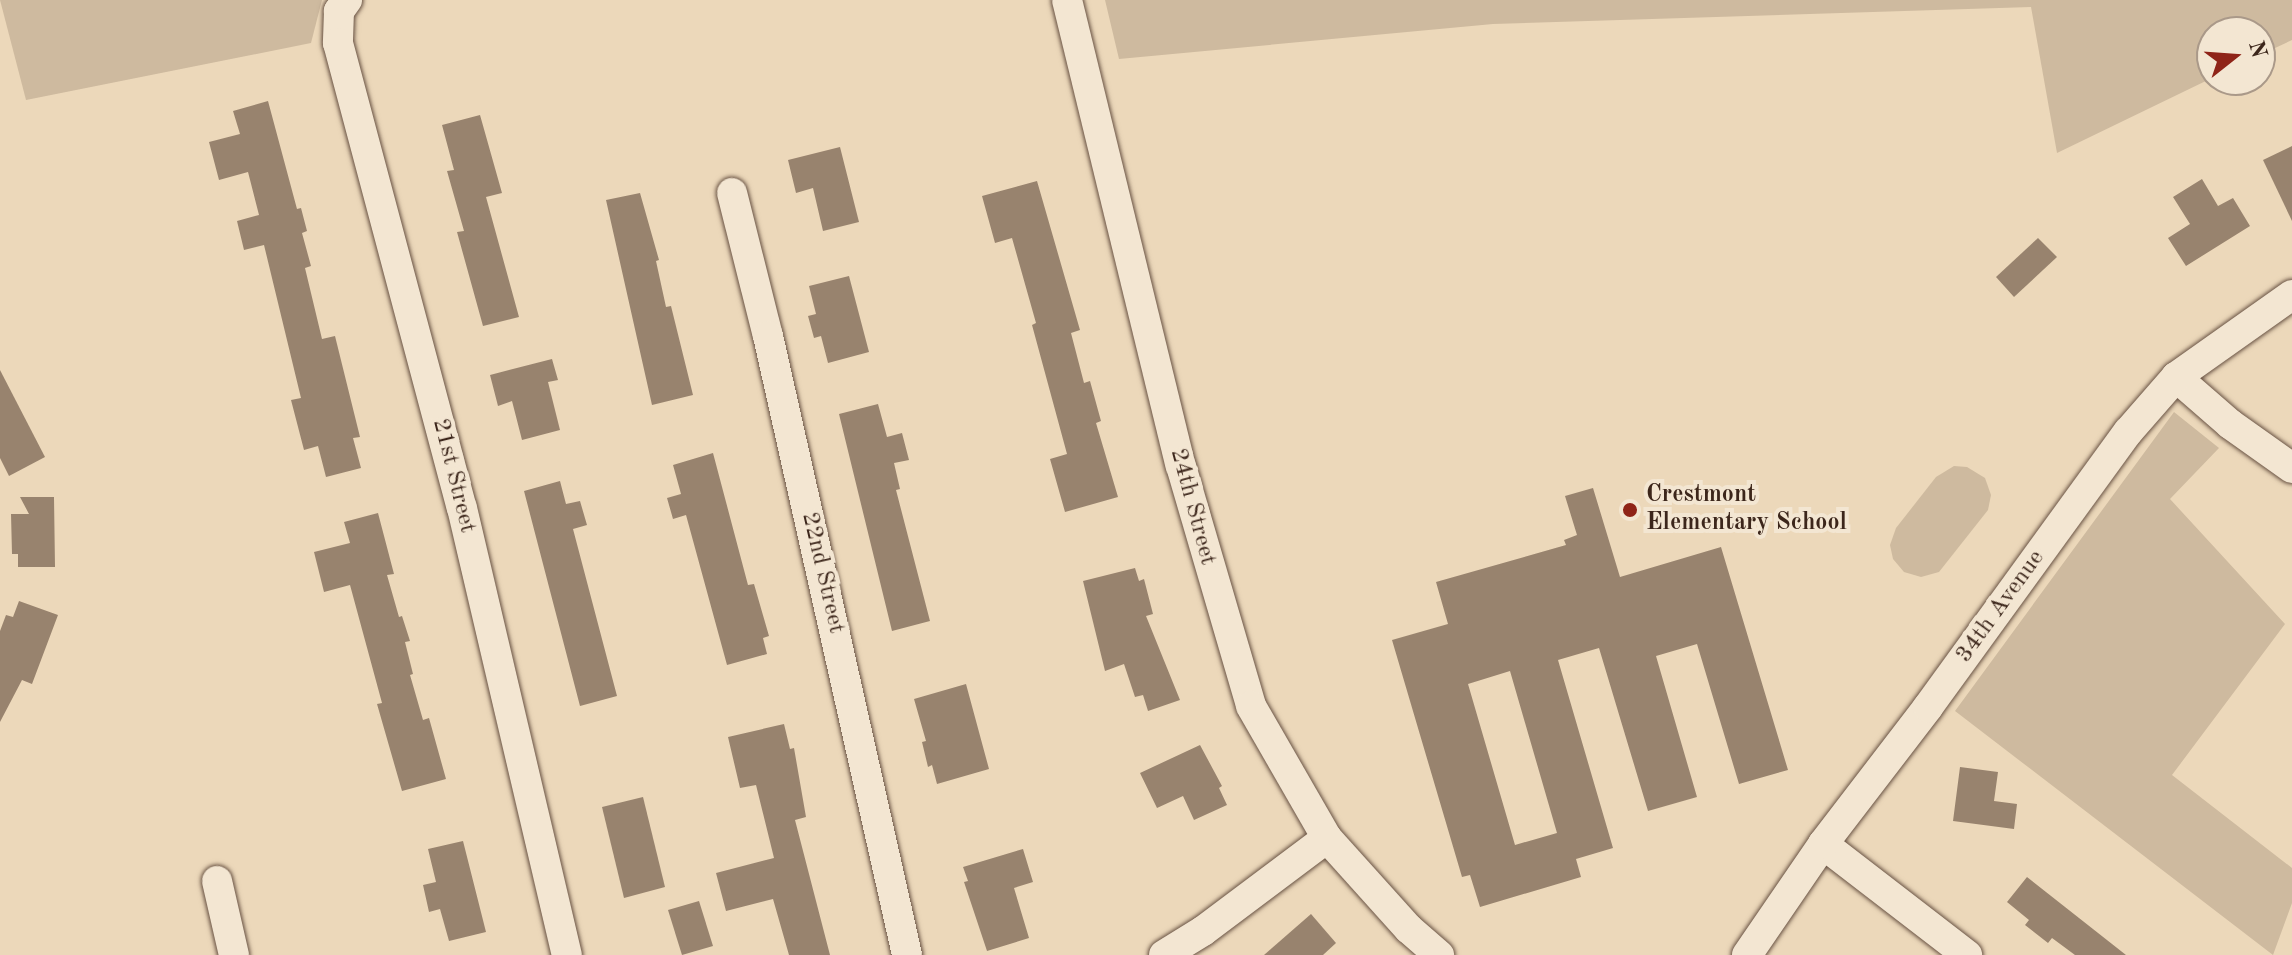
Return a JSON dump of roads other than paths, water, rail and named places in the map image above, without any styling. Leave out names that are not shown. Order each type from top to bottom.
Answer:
[{"type":"street","name":"21st Street","points":[[347,0],[339,11],[338,43],[462,508],[567,955]]},
{"type":"street","name":"24th Street","points":[[1067,0],[1181,466],[1223,620],[1251,706],[1327,838],[1409,929],[1439,955]]},
{"type":"street","name":"22nd Street","points":[[732,193],[768,336],[907,955]]},
{"type":"street","name":"34th Avenue","points":[[1747,955],[1823,844],[1928,707],[2128,432],[2176,377],[2292,295]]},
{"type":"street","points":[[2176,377],[2230,424],[2292,468]]},
{"type":"street","points":[[1164,955],[1203,931],[1327,838]]},
{"type":"street","points":[[1823,844],[1967,955]]},
{"type":"street","points":[[217,881],[234,955]]},
{"type":"place","name":"Crestmont Elementary School","points":[[1630,510]]}]
